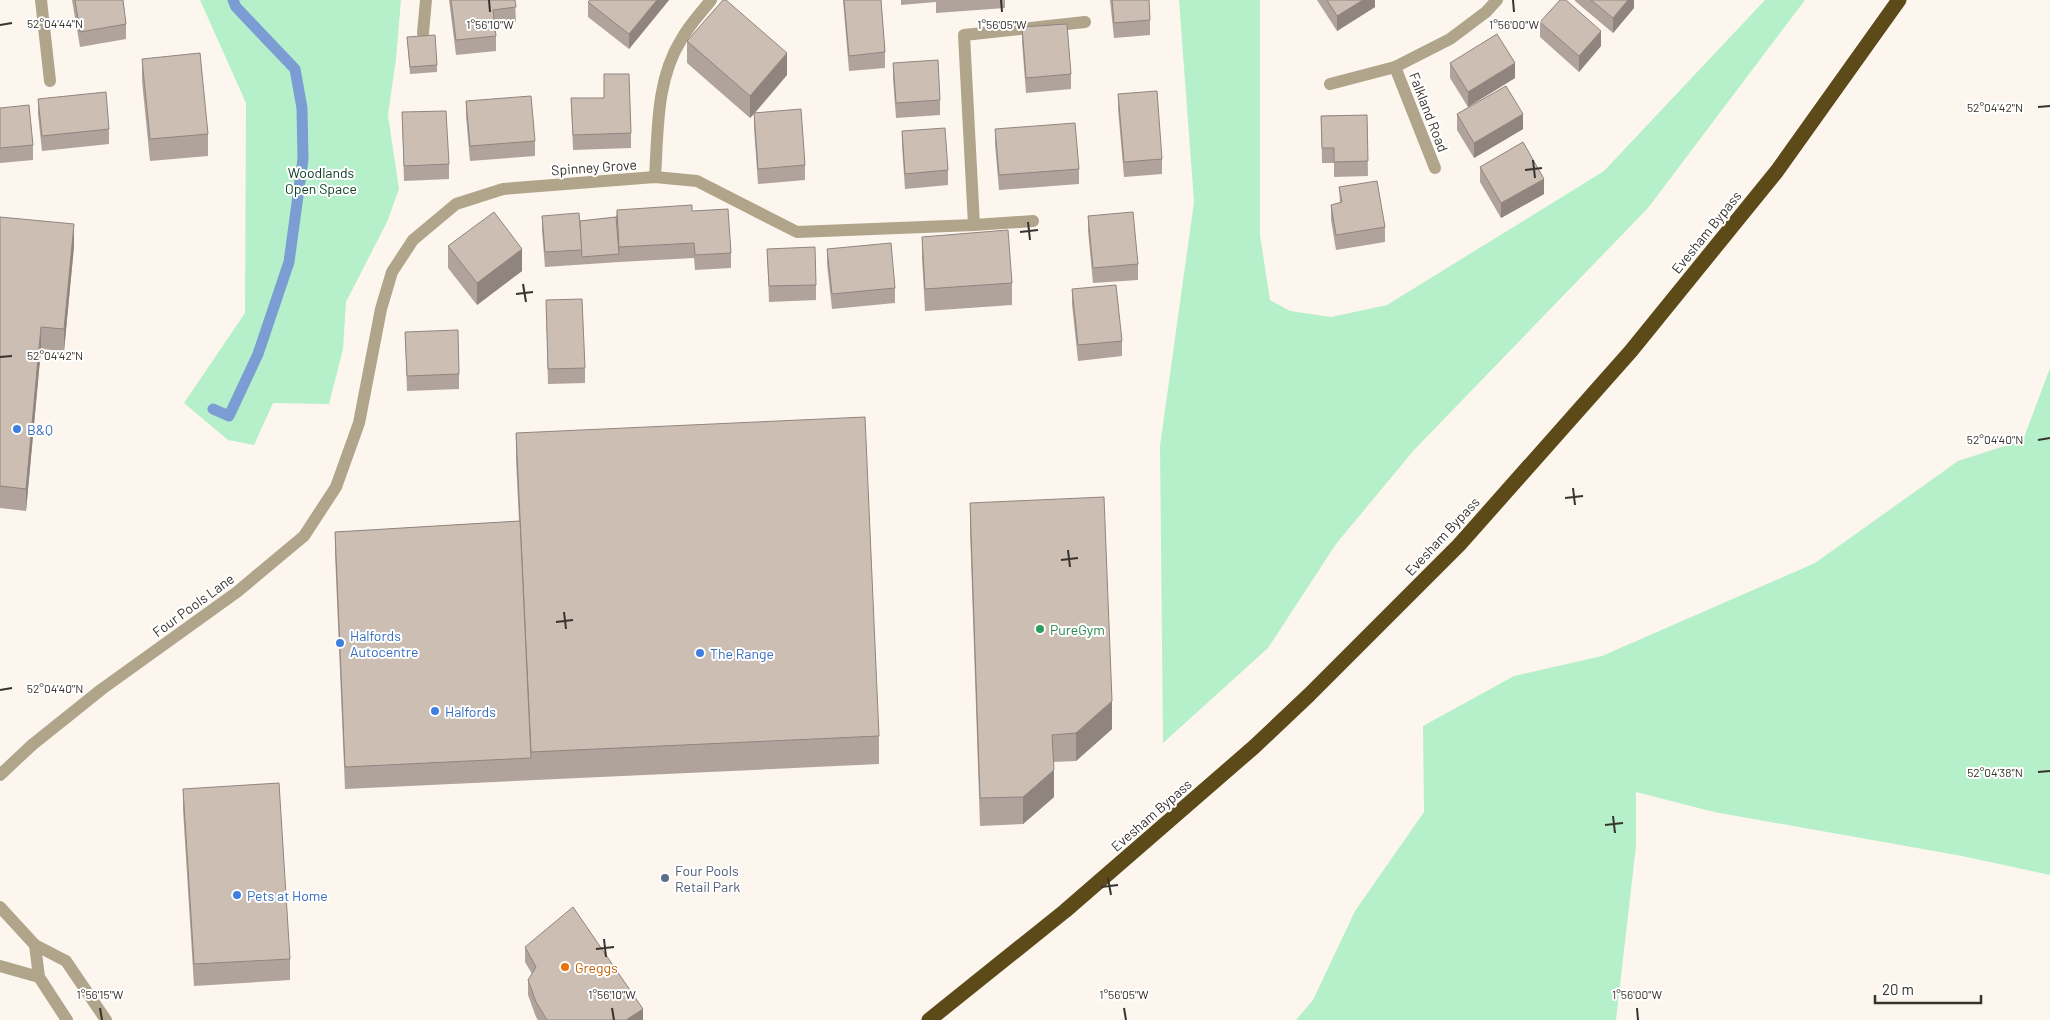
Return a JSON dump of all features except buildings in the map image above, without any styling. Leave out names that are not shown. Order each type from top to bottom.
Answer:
[{"type":"highway","name":"Evesham Bypass","points":[[929,1020],[1066,911],[1254,746],[1459,545],[1631,351],[1771,178],[1899,0]]},
{"type":"street","points":[[41,0],[50,82]]},
{"type":"street","points":[[422,33],[426,0]]},
{"type":"street","points":[[655,177],[659,110],[667,70],[680,40],[711,0]]},
{"type":"street","name":"Falkland Road","points":[[1330,84],[1396,66],[1450,40],[1486,12],[1497,0]]},
{"type":"street","points":[[974,225],[964,34],[1085,22]]},
{"type":"street","name":"Falkland Road","points":[[1396,66],[1434,168]]},
{"type":"street","name":"Spinney Grove","points":[[359,423],[381,309],[392,272],[413,240],[456,204],[503,189],[655,177],[697,181],[797,232],[1033,221]]},
{"type":"street","name":"Four Pools Lane","points":[[0,775],[32,744],[102,689],[237,592],[304,536],[336,487],[359,423]]},
{"type":"street","points":[[0,907],[35,945],[66,960],[106,1020]]},
{"type":"street","points":[[35,945],[40,977],[67,1020]]},
{"type":"street","points":[[0,966],[40,977]]},
{"type":"green space","name":"Woodlands Open Space","points":[[200,0],[401,0],[396,59],[388,115],[399,189],[387,222],[346,302],[343,349],[329,404],[273,403],[254,445],[228,440],[184,403],[245,313],[246,103]]},
{"type":"green space","points":[[1179,0],[1260,0],[1260,235],[1270,300],[1290,311],[1331,317],[1387,305],[1604,171],[1765,0],[1805,0],[1648,208],[1414,450],[1336,544],[1268,648],[1163,743],[1160,446],[1194,202]]},
{"type":"green space","points":[[2050,368],[2050,875],[1962,856],[1714,812],[1636,792],[1636,846],[1616,1020],[1296,1020],[1313,1000],[1355,911],[1424,812],[1423,726],[1514,676],[1602,656],[1815,563],[1958,461],[2023,440]]},
{"type":"waterway","points":[[213,409],[229,416],[258,354],[289,262],[303,159],[302,108],[295,69],[236,7],[233,0]]},
{"type":"place","name":"B&Q","points":[[17,429]]},
{"type":"place","name":"PureGym","points":[[1040,629]]},
{"type":"place","name":"Halfords Autocentre","points":[[340,643]]},
{"type":"place","name":"The Range","points":[[700,653]]},
{"type":"place","name":"Halfords","points":[[435,711]]},
{"type":"place","name":"Four Pools Retail Park","points":[[665,878]]},
{"type":"place","name":"Pets at Home","points":[[237,895]]},
{"type":"place","name":"Greggs","points":[[565,967]]}]
